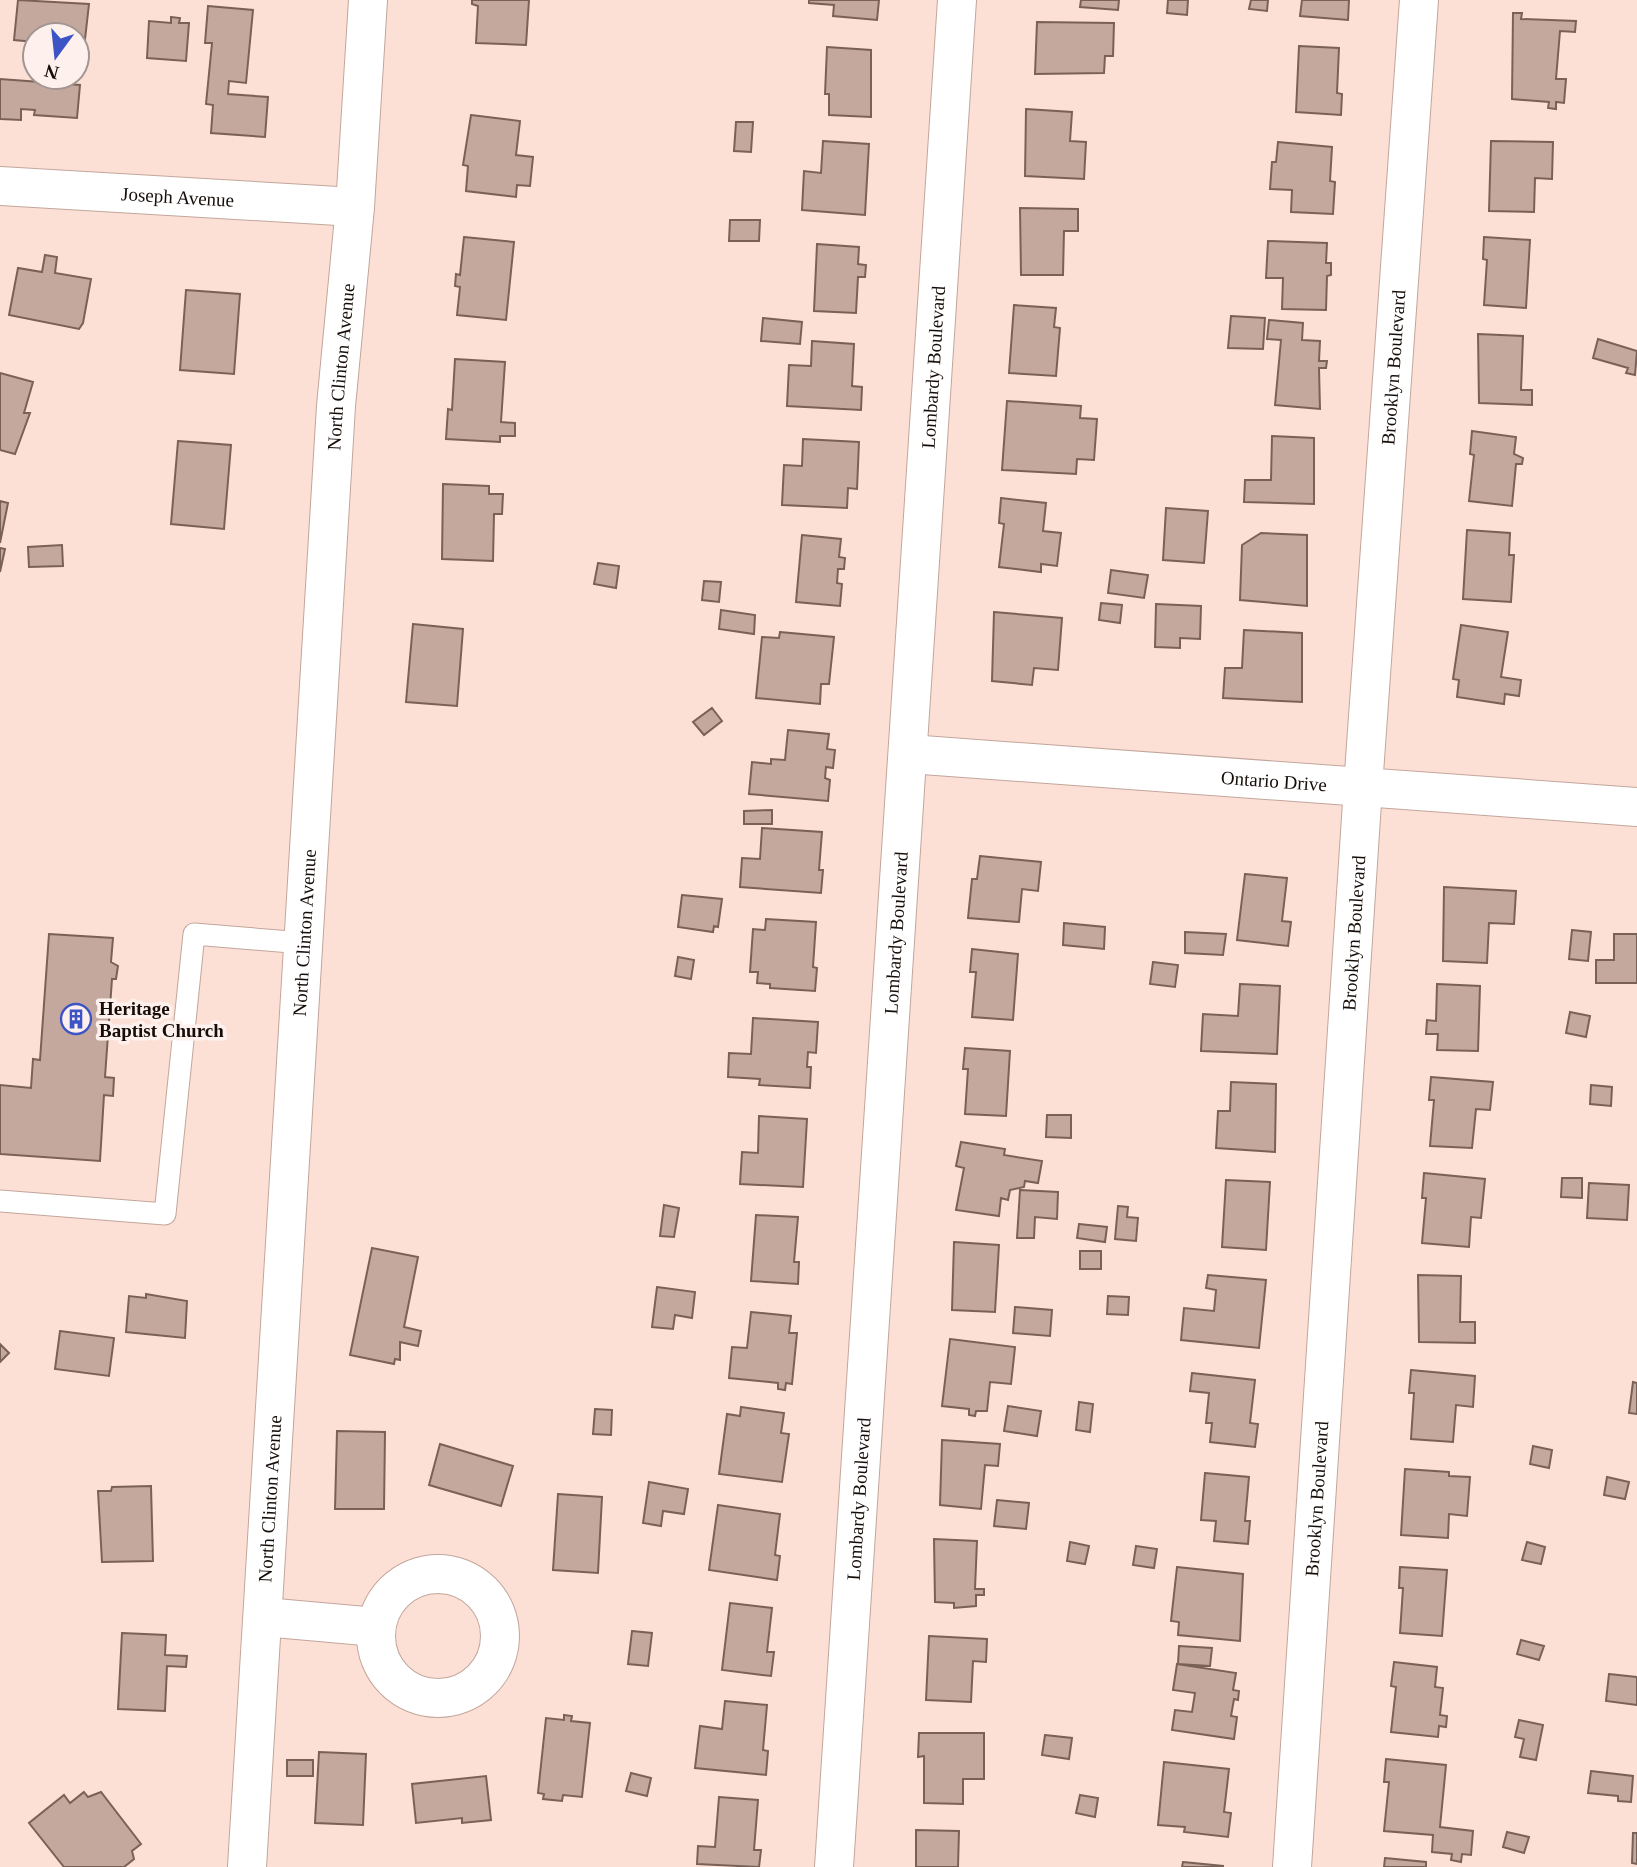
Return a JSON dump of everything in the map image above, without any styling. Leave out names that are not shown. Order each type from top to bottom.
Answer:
[{"type":"street","name":"North Clinton Avenue","points":[[247,1867],[336,406],[355,207],[368,0]]},
{"type":"street","name":"Lombardy Boulevard","points":[[834,1867],[957,0]]},
{"type":"street","name":"Brooklyn Boulevard","points":[[1292,1867],[1363,787],[1419,0]]},
{"type":"street","name":"Joseph Avenue","points":[[0,186],[355,207]]},
{"type":"street","name":"Ontario Drive","points":[[909,754],[1637,807]]},
{"type":"street","points":[[264,1617],[376,1627]]},
{"type":"lane","points":[[0,1201],[166,1214],[194,934],[303,943]]},
{"type":"building","points":[[18,0],[89,4],[87,21],[21,21],[21,41],[14,40]]},
{"type":"building","points":[[472,0],[529,0],[526,45],[476,43],[478,6],[472,4]]},
{"type":"building","points":[[809,0],[879,0],[877,20],[833,16],[834,5],[809,3]]},
{"type":"building","points":[[1081,0],[1119,0],[1118,10],[1080,7]]},
{"type":"building","points":[[1168,0],[1188,0],[1187,15],[1167,13]]},
{"type":"building","points":[[1251,0],[1268,0],[1267,11],[1249,9]]},
{"type":"building","points":[[1302,0],[1349,0],[1348,20],[1300,16]]},
{"type":"building","points":[[208,6],[253,10],[246,83],[229,81],[228,94],[268,97],[265,137],[211,133],[213,105],[206,104],[212,43],[205,43]]},
{"type":"building","points":[[1513,13],[1522,13],[1521,19],[1576,21],[1575,32],[1560,31],[1556,79],[1566,79],[1564,103],[1556,102],[1556,109],[1548,108],[1549,102],[1512,99]]},
{"type":"building","points":[[171,17],[180,18],[179,23],[189,23],[186,61],[147,58],[149,21],[171,23]]},
{"type":"building","points":[[1037,22],[1114,23],[1113,56],[1105,56],[1104,73],[1035,74]]},
{"type":"building","points":[[1299,46],[1339,48],[1337,93],[1342,94],[1341,115],[1296,112]]},
{"type":"building","points":[[827,47],[871,50],[871,117],[829,115],[829,94],[825,94]]},
{"type":"building","points":[[0,79],[21,81],[21,91],[79,91],[77,118],[34,115],[35,110],[21,109],[21,120],[0,119]]},
{"type":"building","points":[[1026,109],[1072,112],[1070,141],[1086,142],[1084,179],[1025,176]]},
{"type":"building","points":[[471,115],[520,121],[516,155],[533,157],[530,186],[517,185],[516,197],[466,191],[468,166],[463,165]]},
{"type":"building","points":[[736,122],[753,122],[751,152],[734,151]]},
{"type":"building","points":[[823,141],[869,144],[865,215],[802,210],[804,171],[821,173]]},
{"type":"building","points":[[1491,141],[1553,142],[1552,179],[1535,178],[1534,212],[1489,211]]},
{"type":"building","points":[[1278,142],[1332,147],[1330,181],[1335,182],[1333,214],[1291,212],[1292,190],[1270,189],[1272,162],[1276,162]]},
{"type":"building","points":[[1020,208],[1078,209],[1078,231],[1064,231],[1063,275],[1021,275]]},
{"type":"building","points":[[730,220],[760,220],[759,241],[729,241]]},
{"type":"building","points":[[464,237],[514,242],[506,320],[457,315],[460,287],[455,286],[456,274],[460,275]]},
{"type":"building","points":[[1484,237],[1530,240],[1526,308],[1484,305],[1487,260],[1483,259]]},
{"type":"building","points":[[1268,241],[1327,243],[1326,263],[1331,263],[1331,275],[1327,276],[1326,310],[1282,309],[1283,278],[1266,278]]},
{"type":"building","points":[[817,244],[859,247],[858,264],[866,265],[865,277],[858,277],[856,313],[814,311]]},
{"type":"building","points":[[45,255],[57,257],[55,273],[91,279],[83,323],[79,329],[9,315],[18,268],[42,272]]},
{"type":"building","points":[[186,290],[240,294],[234,374],[180,370]]},
{"type":"building","points":[[1014,305],[1056,308],[1054,327],[1060,328],[1056,376],[1009,373]]},
{"type":"building","points":[[1231,316],[1265,318],[1263,349],[1228,348]]},
{"type":"building","points":[[763,318],[802,322],[800,344],[761,341]]},
{"type":"building","points":[[1269,320],[1303,323],[1302,340],[1320,341],[1319,361],[1327,361],[1326,368],[1319,368],[1320,409],[1275,405],[1281,340],[1267,339]]},
{"type":"building","points":[[1478,334],[1523,336],[1521,390],[1532,390],[1532,405],[1479,403]]},
{"type":"building","points":[[1598,339],[1637,351],[1635,375],[1626,373],[1628,368],[1593,358]]},
{"type":"building","points":[[812,341],[854,344],[852,386],[862,387],[861,410],[787,406],[789,365],[811,366]]},
{"type":"building","points":[[455,359],[505,362],[501,422],[515,423],[515,436],[500,436],[500,442],[446,439],[448,409],[452,410]]},
{"type":"building","points":[[0,373],[33,382],[24,413],[30,413],[15,454],[0,450]]},
{"type":"building","points":[[1007,401],[1081,406],[1080,418],[1097,419],[1094,460],[1077,459],[1076,474],[1002,470]]},
{"type":"building","points":[[1472,431],[1516,437],[1514,454],[1523,458],[1522,464],[1516,464],[1512,506],[1469,501],[1474,455],[1470,454]]},
{"type":"building","points":[[1272,436],[1314,438],[1314,504],[1244,502],[1245,480],[1271,480]]},
{"type":"building","points":[[803,439],[859,442],[857,489],[848,488],[847,508],[782,505],[784,465],[802,466]]},
{"type":"building","points":[[178,441],[231,445],[224,529],[171,524]]},
{"type":"building","points":[[443,484],[489,486],[489,494],[503,494],[502,514],[494,514],[493,561],[442,559]]},
{"type":"building","points":[[1001,498],[1046,503],[1043,531],[1061,533],[1057,566],[1041,564],[1041,572],[999,567],[1004,524],[999,523]]},
{"type":"building","points":[[0,501],[8,503],[0,543]]},
{"type":"building","points":[[1166,508],[1208,511],[1204,563],[1163,560]]},
{"type":"building","points":[[1467,530],[1510,533],[1509,555],[1514,555],[1511,602],[1463,599]]},
{"type":"building","points":[[1261,533],[1307,535],[1307,606],[1240,600],[1242,545]]},
{"type":"building","points":[[802,535],[841,539],[839,557],[845,558],[844,569],[838,569],[837,583],[842,584],[840,606],[796,602]]},
{"type":"building","points":[[62,545],[63,566],[29,567],[28,547]]},
{"type":"building","points":[[0,548],[5,549],[0,572]]},
{"type":"building","points":[[598,563],[619,566],[616,588],[594,584]]},
{"type":"building","points":[[1111,570],[1148,575],[1144,598],[1108,593]]},
{"type":"building","points":[[704,581],[721,582],[719,602],[702,600]]},
{"type":"building","points":[[1101,603],[1122,605],[1120,623],[1099,620]]},
{"type":"building","points":[[1156,604],[1201,606],[1200,639],[1180,638],[1180,648],[1155,647]]},
{"type":"building","points":[[721,610],[755,615],[754,634],[719,629]]},
{"type":"building","points":[[994,612],[1062,618],[1058,670],[1034,668],[1032,685],[992,681]]},
{"type":"building","points":[[413,624],[463,629],[457,706],[406,702]]},
{"type":"building","points":[[1461,625],[1508,632],[1501,677],[1521,680],[1519,696],[1505,694],[1504,704],[1457,697],[1459,680],[1453,679]]},
{"type":"building","points":[[1244,630],[1302,633],[1302,702],[1223,698],[1225,668],[1242,668]]},
{"type":"building","points":[[780,632],[834,637],[829,684],[821,684],[820,704],[756,698],[762,637],[779,638]]},
{"type":"building","points":[[712,708],[722,721],[704,735],[693,722]]},
{"type":"building","points":[[788,730],[829,734],[827,749],[835,750],[833,768],[826,767],[825,778],[830,780],[828,801],[749,794],[752,762],[771,764],[771,759],[785,760]]},
{"type":"building","points":[[772,810],[772,824],[744,824],[744,811]]},
{"type":"building","points":[[762,828],[822,832],[819,870],[823,870],[821,893],[740,887],[742,858],[760,859]]},
{"type":"building","points":[[980,856],[1041,862],[1038,891],[1022,889],[1019,922],[968,918],[972,879],[977,879]]},
{"type":"building","points":[[1245,874],[1287,878],[1282,921],[1291,922],[1288,946],[1237,940]]},
{"type":"building","points":[[1444,887],[1516,891],[1514,924],[1489,923],[1487,963],[1443,961]]},
{"type":"building","points":[[682,895],[722,899],[718,927],[714,926],[713,932],[678,927]]},
{"type":"building","points":[[766,919],[816,922],[813,967],[817,968],[815,991],[770,988],[770,984],[757,983],[758,972],[750,972],[753,929],[765,930]]},
{"type":"building","points":[[1064,923],[1105,927],[1104,949],[1063,945]]},
{"type":"building","points":[[1572,930],[1591,932],[1588,961],[1569,959]]},
{"type":"building","points":[[1185,932],[1226,934],[1223,955],[1185,953]]},
{"type":"building","name":"Heritage Baptist Church","points":[[49,934],[113,938],[111,962],[118,966],[116,979],[112,979],[105,1077],[114,1078],[113,1096],[104,1095],[100,1161],[0,1154],[0,1085],[31,1088],[33,1059],[40,1060]]},
{"type":"building","points":[[1614,934],[1637,934],[1637,983],[1596,983],[1596,960],[1614,960]]},
{"type":"building","points":[[972,949],[1018,954],[1013,1020],[972,1017],[976,972],[970,972]]},
{"type":"building","points":[[678,957],[694,960],[691,979],[675,976]]},
{"type":"building","points":[[1153,962],[1178,965],[1175,987],[1150,984]]},
{"type":"building","points":[[1240,984],[1280,986],[1277,1054],[1201,1051],[1203,1014],[1238,1016]]},
{"type":"building","points":[[1437,984],[1480,986],[1478,1051],[1437,1050],[1438,1034],[1426,1034],[1427,1020],[1436,1021]]},
{"type":"building","points":[[1570,1012],[1590,1016],[1586,1037],[1566,1033]]},
{"type":"building","points":[[753,1018],[818,1022],[816,1053],[808,1052],[807,1067],[811,1067],[810,1088],[759,1085],[760,1079],[728,1077],[729,1053],[751,1054]]},
{"type":"building","points":[[965,1048],[1010,1051],[1006,1116],[965,1114],[968,1069],[963,1069]]},
{"type":"building","points":[[1431,1077],[1493,1082],[1490,1110],[1476,1109],[1472,1148],[1430,1146],[1434,1100],[1429,1100]]},
{"type":"building","points":[[1231,1082],[1276,1084],[1275,1152],[1216,1148],[1218,1111],[1230,1111]]},
{"type":"building","points":[[1591,1085],[1612,1087],[1611,1106],[1590,1104]]},
{"type":"building","points":[[1047,1115],[1071,1115],[1071,1138],[1046,1137]]},
{"type":"building","points":[[759,1116],[807,1119],[803,1187],[740,1184],[742,1152],[758,1153]]},
{"type":"building","points":[[961,1142],[1005,1149],[1004,1155],[1042,1161],[1038,1183],[1025,1181],[1024,1187],[1010,1190],[1008,1200],[1001,1198],[999,1216],[956,1210],[964,1168],[956,1166]]},
{"type":"building","points":[[1424,1173],[1485,1179],[1481,1218],[1471,1217],[1469,1247],[1422,1243],[1426,1198],[1422,1198]]},
{"type":"building","points":[[1562,1178],[1582,1178],[1582,1198],[1561,1197]]},
{"type":"building","points":[[1226,1180],[1270,1182],[1266,1250],[1222,1247]]},
{"type":"building","points":[[1589,1183],[1629,1185],[1627,1220],[1587,1218]]},
{"type":"building","points":[[1020,1190],[1058,1192],[1057,1219],[1035,1217],[1034,1238],[1017,1238]]},
{"type":"building","points":[[664,1205],[679,1208],[674,1237],[660,1236]]},
{"type":"building","points":[[1118,1206],[1128,1207],[1127,1217],[1138,1218],[1136,1241],[1115,1239]]},
{"type":"building","points":[[756,1215],[798,1217],[794,1262],[799,1262],[798,1284],[751,1281]]},
{"type":"building","points":[[1079,1224],[1107,1227],[1105,1242],[1077,1238]]},
{"type":"building","points":[[954,1242],[999,1245],[995,1312],[952,1310]]},
{"type":"building","points":[[372,1248],[418,1257],[404,1327],[421,1331],[418,1346],[400,1342],[400,1360],[395,1359],[394,1364],[350,1355]]},
{"type":"building","points":[[1080,1251],[1101,1251],[1101,1269],[1080,1269]]},
{"type":"building","points":[[1208,1275],[1266,1280],[1259,1348],[1181,1340],[1184,1308],[1214,1311],[1216,1290],[1206,1288]]},
{"type":"building","points":[[1418,1275],[1461,1276],[1460,1322],[1475,1322],[1475,1343],[1419,1342]]},
{"type":"building","points":[[657,1287],[695,1292],[692,1318],[675,1315],[673,1329],[652,1327]]},
{"type":"building","points":[[146,1294],[187,1301],[185,1338],[126,1332],[129,1296],[146,1298]]},
{"type":"building","points":[[1108,1296],[1129,1297],[1128,1315],[1107,1314]]},
{"type":"building","points":[[1015,1307],[1052,1310],[1050,1336],[1013,1333]]},
{"type":"building","points":[[751,1312],[791,1316],[789,1333],[797,1333],[792,1384],[786,1383],[785,1390],[778,1389],[778,1383],[729,1378],[732,1347],[747,1348]]},
{"type":"building","points":[[60,1331],[114,1338],[109,1376],[55,1369]]},
{"type":"building","points":[[950,1339],[1015,1347],[1011,1384],[990,1382],[987,1411],[976,1411],[975,1416],[969,1415],[969,1409],[942,1406]]},
{"type":"building","points":[[0,1344],[9,1353],[0,1362]]},
{"type":"building","points":[[1411,1370],[1475,1376],[1473,1407],[1456,1405],[1453,1442],[1411,1439],[1414,1393],[1409,1393]]},
{"type":"building","points":[[1192,1373],[1255,1380],[1250,1423],[1258,1424],[1255,1447],[1210,1442],[1212,1423],[1206,1423],[1209,1393],[1190,1391]]},
{"type":"building","points":[[1633,1382],[1637,1383],[1637,1414],[1629,1413]]},
{"type":"building","points":[[1079,1402],[1093,1404],[1090,1432],[1076,1430]]},
{"type":"building","points":[[1008,1406],[1041,1411],[1037,1436],[1004,1431]]},
{"type":"building","points":[[741,1407],[784,1413],[781,1433],[789,1434],[782,1482],[719,1474],[727,1414],[740,1416]]},
{"type":"building","points":[[595,1409],[612,1410],[611,1435],[593,1434]]},
{"type":"building","points":[[337,1431],[385,1432],[384,1509],[335,1509]]},
{"type":"building","points":[[942,1440],[1000,1444],[998,1466],[985,1465],[981,1509],[940,1505]]},
{"type":"building","points":[[440,1444],[513,1466],[501,1506],[429,1485]]},
{"type":"building","points":[[1533,1446],[1552,1450],[1549,1468],[1530,1464]]},
{"type":"building","points":[[1405,1469],[1449,1472],[1449,1476],[1470,1477],[1467,1516],[1449,1514],[1448,1538],[1401,1535]]},
{"type":"building","points":[[1205,1473],[1249,1477],[1245,1521],[1250,1521],[1248,1544],[1214,1541],[1216,1521],[1201,1520]]},
{"type":"building","points":[[1607,1477],[1629,1482],[1625,1499],[1604,1495]]},
{"type":"building","points":[[649,1482],[688,1489],[684,1514],[663,1511],[661,1526],[643,1523]]},
{"type":"building","points":[[151,1486],[153,1561],[102,1562],[98,1491],[111,1491],[112,1487]]},
{"type":"building","points":[[558,1494],[602,1497],[598,1573],[553,1570]]},
{"type":"building","points":[[997,1500],[1029,1503],[1026,1529],[994,1526]]},
{"type":"building","points":[[718,1505],[780,1514],[775,1555],[780,1556],[777,1580],[709,1570]]},
{"type":"building","points":[[934,1539],[977,1541],[975,1589],[984,1589],[984,1595],[976,1595],[976,1606],[954,1608],[954,1603],[935,1602]]},
{"type":"building","points":[[1070,1542],[1089,1546],[1085,1564],[1067,1561]]},
{"type":"building","points":[[1527,1542],[1545,1547],[1541,1564],[1522,1560]]},
{"type":"building","points":[[1136,1546],[1157,1549],[1154,1568],[1133,1565]]},
{"type":"building","points":[[1177,1567],[1243,1574],[1240,1641],[1178,1635],[1179,1622],[1171,1621]]},
{"type":"building","points":[[1400,1567],[1447,1570],[1442,1636],[1400,1633],[1403,1588],[1399,1588]]},
{"type":"building","points":[[730,1603],[772,1608],[767,1652],[774,1652],[771,1676],[722,1670]]},
{"type":"building","points":[[632,1631],[652,1633],[648,1666],[628,1664]]},
{"type":"building","points":[[122,1633],[166,1635],[165,1655],[187,1656],[186,1667],[167,1666],[165,1711],[118,1709]]},
{"type":"building","points":[[929,1636],[987,1639],[986,1662],[973,1661],[971,1702],[926,1700]]},
{"type":"building","points":[[1521,1640],[1544,1646],[1539,1660],[1517,1654]]},
{"type":"building","points":[[1179,1646],[1212,1648],[1210,1666],[1178,1664]]},
{"type":"building","points":[[1394,1662],[1437,1667],[1435,1687],[1443,1688],[1440,1715],[1447,1716],[1446,1727],[1439,1726],[1438,1737],[1391,1732],[1396,1687],[1391,1686]]},
{"type":"building","points":[[1177,1664],[1236,1673],[1233,1690],[1239,1691],[1238,1700],[1234,1699],[1231,1716],[1237,1717],[1234,1739],[1172,1730],[1175,1710],[1192,1712],[1195,1693],[1173,1690]]},
{"type":"building","points":[[1609,1674],[1637,1677],[1637,1705],[1606,1701]]},
{"type":"building","points":[[725,1701],[767,1705],[763,1750],[768,1751],[766,1775],[695,1768],[700,1726],[722,1729]]},
{"type":"building","points":[[564,1715],[572,1716],[571,1721],[590,1723],[582,1797],[563,1795],[562,1801],[543,1799],[544,1794],[538,1793],[546,1718],[564,1720]]},
{"type":"building","points":[[1519,1720],[1543,1725],[1536,1760],[1520,1757],[1524,1739],[1515,1737]]},
{"type":"building","points":[[919,1733],[984,1733],[984,1779],[963,1779],[963,1804],[924,1803],[924,1756],[918,1757]]},
{"type":"building","points":[[1045,1735],[1072,1738],[1069,1759],[1042,1755]]},
{"type":"building","points":[[319,1752],[366,1754],[363,1825],[315,1823]]},
{"type":"building","points":[[1386,1759],[1446,1765],[1440,1827],[1473,1831],[1471,1855],[1462,1854],[1461,1862],[1451,1860],[1452,1854],[1432,1852],[1433,1835],[1384,1831],[1389,1782],[1384,1782]]},
{"type":"building","points":[[287,1760],[313,1760],[313,1776],[287,1776]]},
{"type":"building","points":[[1164,1762],[1229,1769],[1224,1812],[1231,1813],[1228,1837],[1184,1832],[1185,1827],[1158,1825]]},
{"type":"building","points":[[1591,1771],[1633,1776],[1631,1802],[1618,1801],[1618,1796],[1588,1793]]},
{"type":"building","points":[[631,1773],[651,1778],[647,1796],[626,1791]]},
{"type":"building","points":[[486,1776],[491,1820],[462,1823],[462,1818],[416,1823],[412,1784]]},
{"type":"building","points":[[84,1792],[88,1797],[101,1792],[141,1844],[132,1851],[134,1859],[124,1867],[64,1867],[29,1823],[64,1795],[70,1803]]},
{"type":"building","points":[[1080,1795],[1098,1798],[1095,1817],[1076,1813]]},
{"type":"building","points":[[719,1797],[758,1800],[754,1850],[761,1850],[759,1867],[697,1864],[698,1846],[715,1847]]},
{"type":"building","points":[[916,1830],[959,1831],[958,1867],[916,1867]]},
{"type":"building","points":[[1507,1832],[1529,1837],[1524,1853],[1503,1847]]},
{"type":"building","points":[[1633,1833],[1637,1833],[1637,1864],[1632,1863]]},
{"type":"building","points":[[1385,1858],[1426,1862],[1426,1867],[1384,1867]]},
{"type":"building","points":[[1183,1862],[1223,1866],[1223,1867],[1182,1867]]},
{"type":"place","name":"Heritage Baptist Church","points":[[76,1019]]}]
